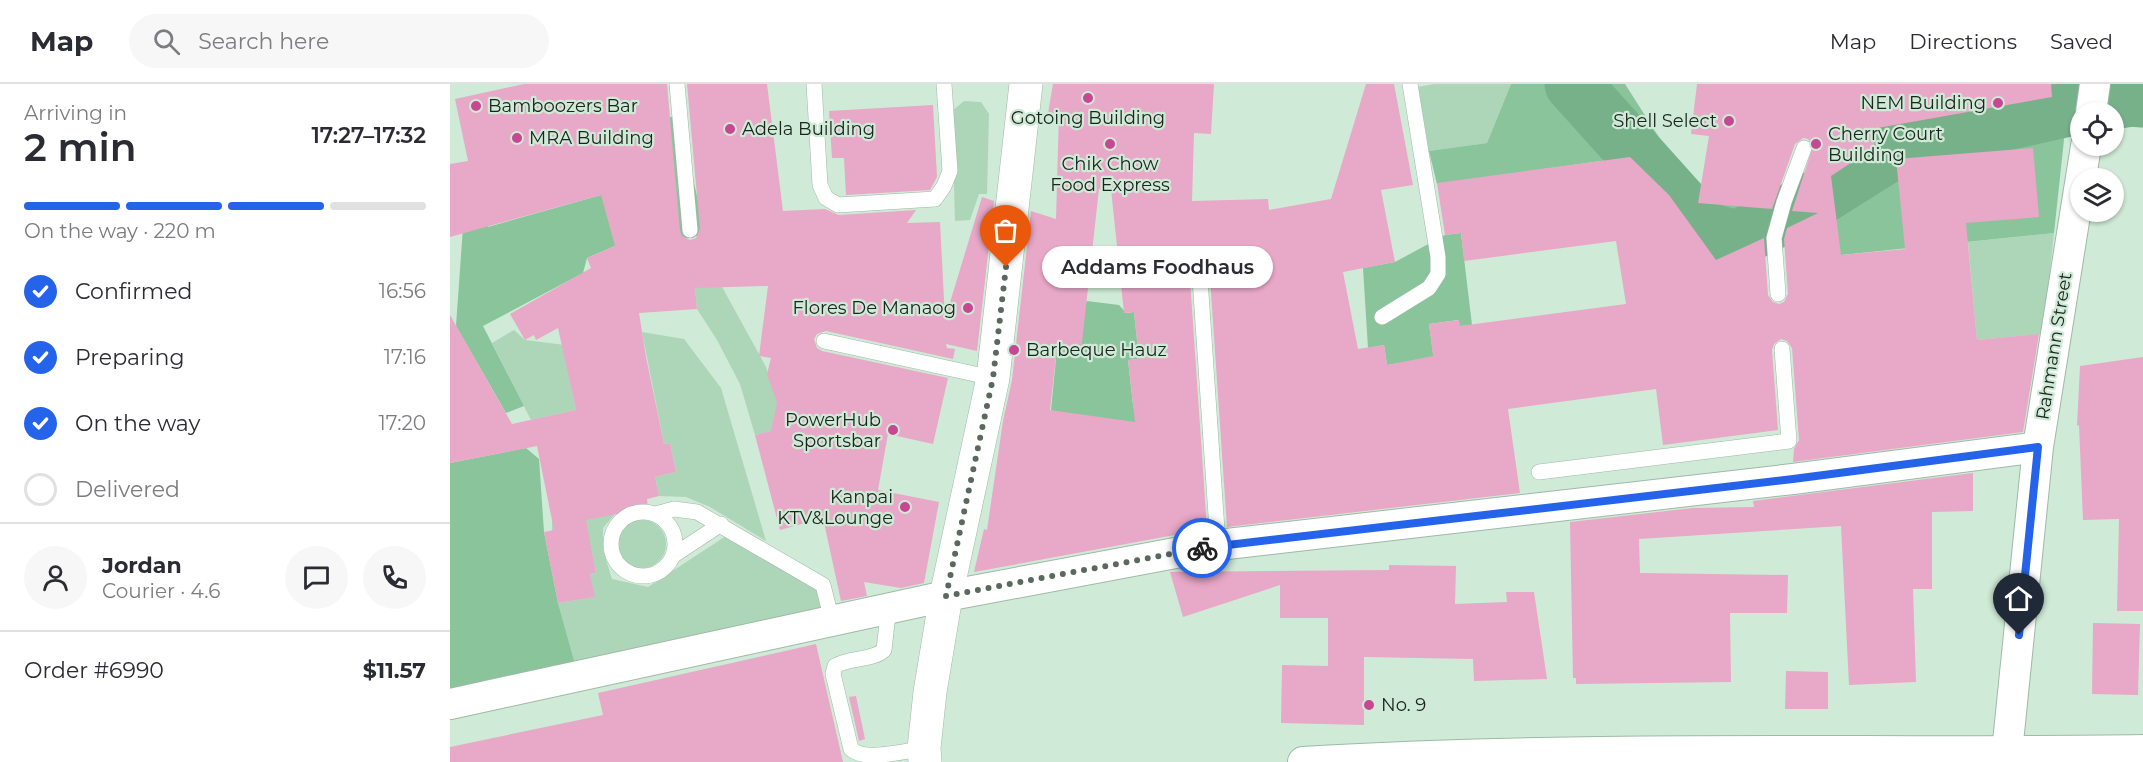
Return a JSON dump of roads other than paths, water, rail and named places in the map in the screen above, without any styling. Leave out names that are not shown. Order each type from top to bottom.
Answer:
[{"type":"street","points":[[924,755],[930,692],[946,596],[993,378],[1019,86]]},
{"type":"street","name":"Rahmann Street","points":[[2007,757],[2038,447],[2084,156]]},
{"type":"street","points":[[450,704],[946,596],[1218,545],[1793,479],[2038,447]]},
{"type":"street","points":[[1303,762],[1528,757],[2007,757],[2143,750]]},
{"type":"lane","points":[[677,84],[690,230]]},
{"type":"lane","points":[[814,84],[820,185],[826,198],[838,205],[935,199],[950,171],[944,84]]},
{"type":"lane","points":[[1382,317],[1429,288],[1438,274],[1438,257],[1410,84]]},
{"type":"lane","points":[[1778,294],[1774,238],[1784,202],[1804,148]]},
{"type":"lane","points":[[1199,264],[1218,545]]},
{"type":"lane","points":[[824,341],[993,378]]},
{"type":"lane","points":[[1539,472],[1789,441],[1782,349]]},
{"type":"lane","points":[[721,524],[674,555],[664,569],[648,577],[630,575],[616,565],[610,549],[612,531],[622,518],[639,511],[656,514],[674,509],[697,512],[721,524],[823,585],[832,621]]},
{"type":"lane","points":[[656,514],[669,524],[675,538],[674,555]]},
{"type":"lane","points":[[885,610],[887,623],[884,650],[879,654],[844,661],[835,666],[833,674],[851,749],[857,755],[867,756],[924,755]]},
{"type":"waterway","points":[[1573,84],[1704,230],[1737,239],[1816,199],[1918,135],[2006,122],[2069,108],[2131,98],[2143,99]]},
{"type":"place","name":"Gotoing Building","points":[[1088,98]]},
{"type":"place","name":"NEM Building","points":[[1998,103]]},
{"type":"place","name":"Bamboozers Bar","points":[[476,106]]},
{"type":"place","name":"Shell Select","points":[[1729,121]]},
{"type":"place","name":"Adela Building","points":[[730,129]]},
{"type":"place","name":"MRA Building","points":[[517,138]]},
{"type":"place","name":"Chik Chow Food Express","points":[[1110,144]]},
{"type":"place","name":"Cherry Court Building","points":[[1816,144]]},
{"type":"place","name":"Addams Foodhaus","points":[[1006,267]]},
{"type":"place","name":"Flores De Manaog","points":[[968,308]]},
{"type":"place","name":"Barbeque Hauz","points":[[1014,350]]},
{"type":"place","name":"PowerHub Sportsbar","points":[[893,430]]},
{"type":"place","name":"Kanpai KTV&Lounge","points":[[905,507]]},
{"type":"place","name":"No. 9","points":[[1369,705]]}]
